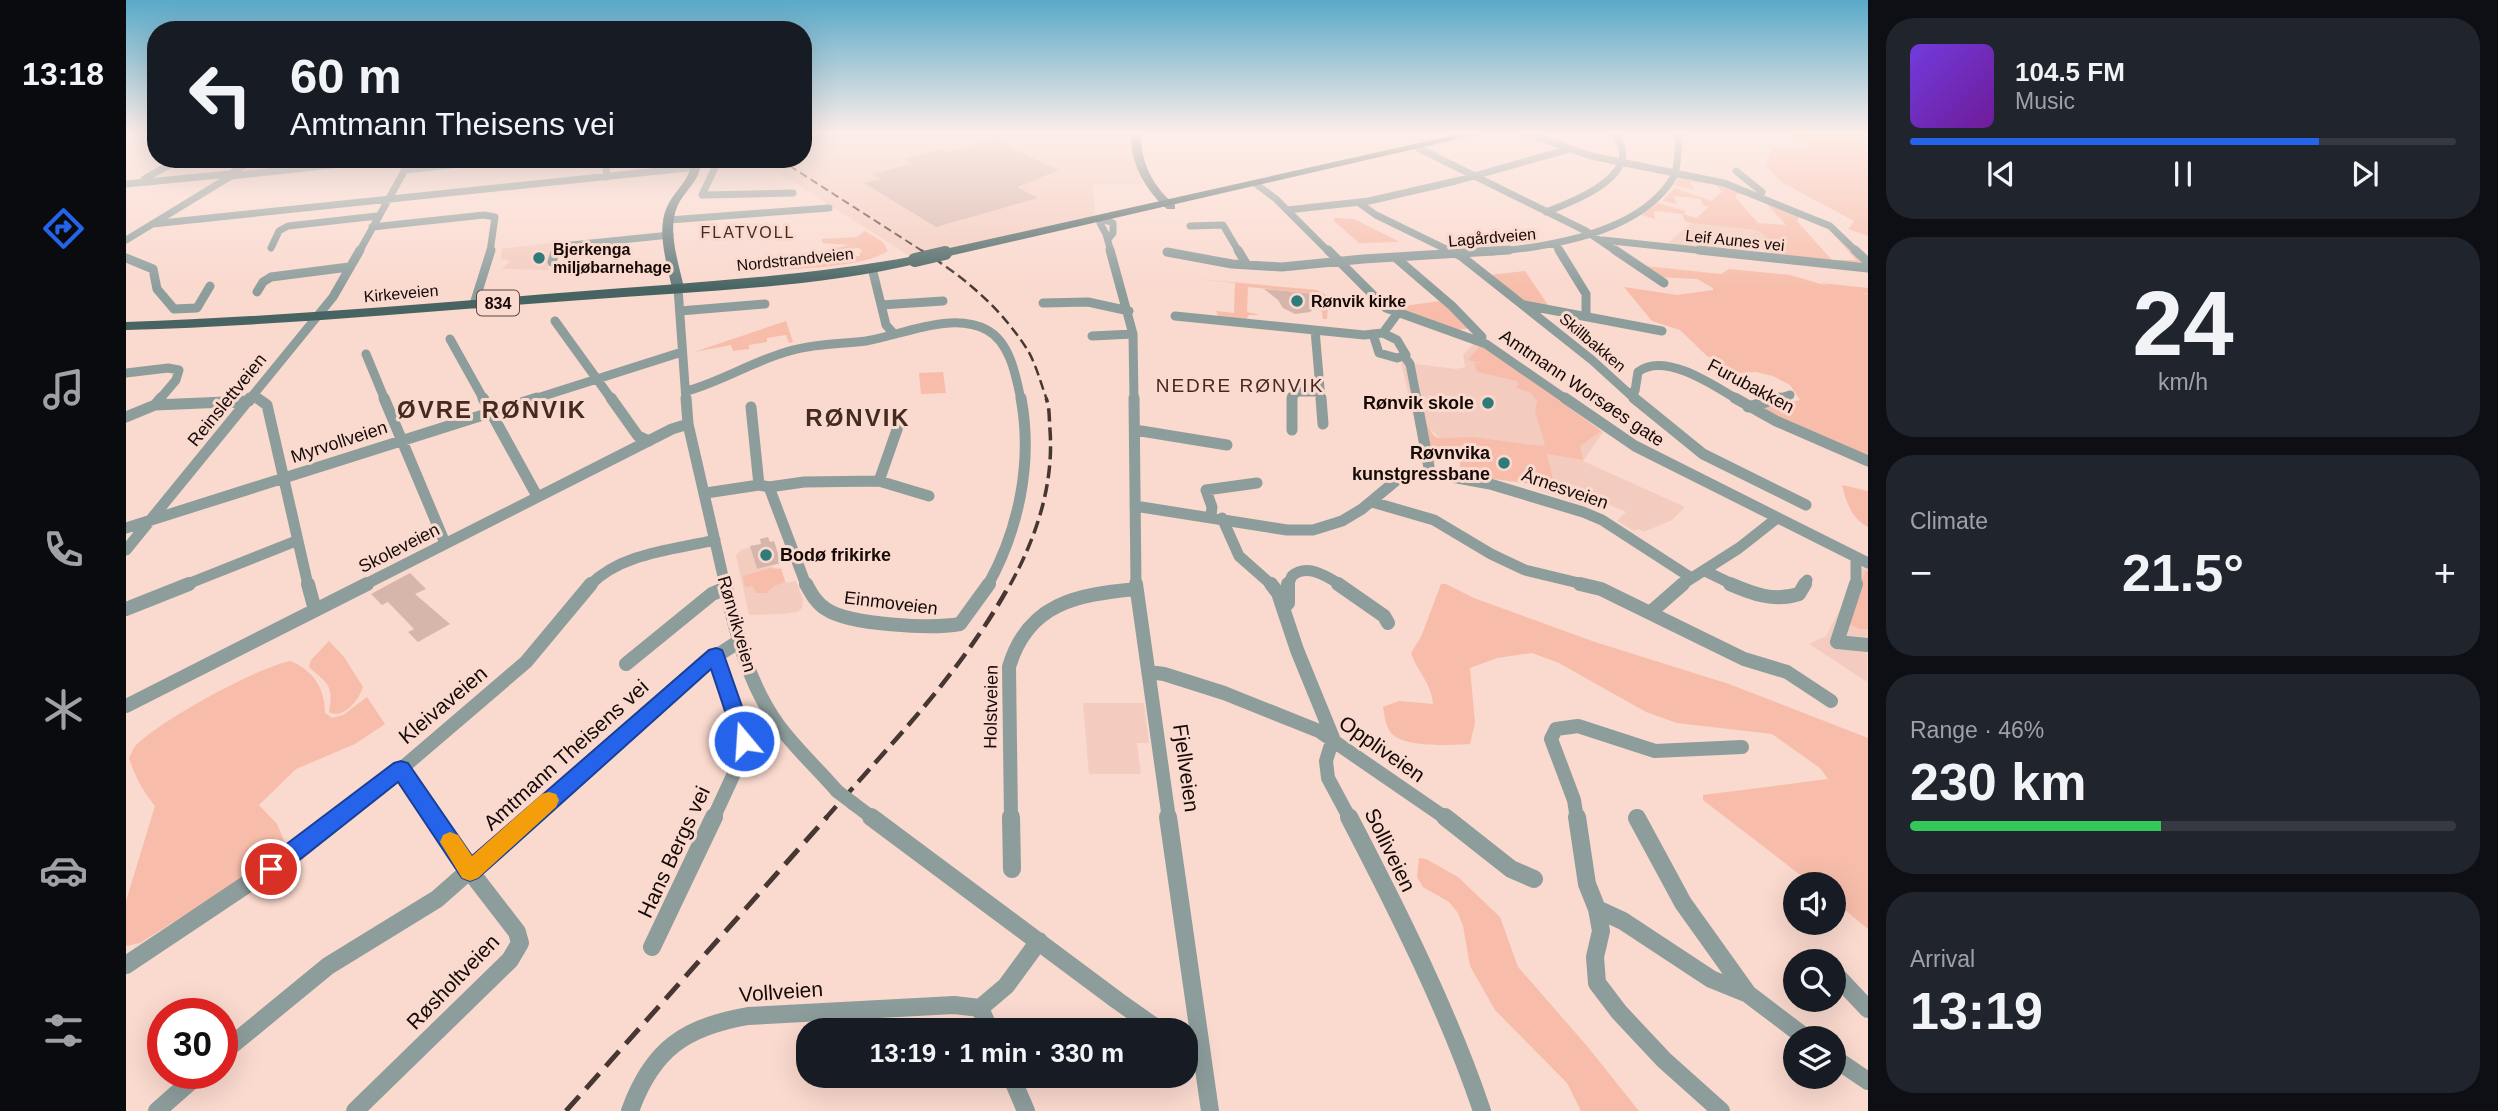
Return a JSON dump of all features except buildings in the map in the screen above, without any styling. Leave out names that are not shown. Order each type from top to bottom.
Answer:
[{"type":"main road","name":"834","points":[[1104,221],[1253,185]]},
{"type":"main road","name":"Nordstrandveien","points":[[678,288],[872,268],[1104,221]]},
{"type":"main road","name":"Kirkeveien","points":[[126,326],[232,323],[678,288]]},
{"type":"street","points":[[126,240],[217,185]]},
{"type":"street","name":"Reinslettveien","points":[[126,550],[339,288],[395,185]]},
{"type":"street","points":[[152,223],[559,185]]},
{"type":"street","name":"Rønvikveien","points":[[687,185],[673,203],[669,220],[678,288],[688,424],[706,493],[738,642],[762,699],[779,726],[837,791],[1142,1018]]},
{"type":"street","points":[[707,185],[702,195],[793,193]]},
{"type":"street","points":[[1150,185],[1175,204]]},
{"type":"street","name":"Amtmann Worsøes gate","points":[[1257,185],[1287,210],[1386,308],[1486,344],[1635,446],[1862,561],[1856,588],[1837,642],[1868,645]]},
{"type":"street","points":[[1287,210],[1359,203],[1439,185]]},
{"type":"street","points":[[1490,185],[1591,234],[1664,283]]},
{"type":"street","points":[[1546,212],[1584,196],[1601,185]]},
{"type":"street","name":"Lagårdveien","points":[[1167,252],[1247,265],[1298,266],[1338,260],[1461,256],[1555,244],[1591,234],[1630,216],[1649,203],[1667,185]]},
{"type":"street","name":"Leif Aunes vei","points":[[1729,185],[1834,229],[1868,262]]},
{"type":"street","points":[[1752,185],[1794,206],[1786,208]]},
{"type":"street","name":"Skillbakken","points":[[1359,203],[1376,215],[1461,256],[1703,454],[1806,505]]},
{"type":"street","points":[[669,220],[829,208]]},
{"type":"street","points":[[372,227],[484,215],[495,217],[491,249],[474,304]]},
{"type":"street","points":[[271,248],[279,231],[288,226],[377,216]]},
{"type":"street","name":"Fjellveien","points":[[1104,221],[1114,228],[1109,238],[1111,253],[1129,311],[1133,334],[1136,589],[1149,672],[1191,1018]]},
{"type":"street","points":[[1190,226],[1223,225],[1247,265]]},
{"type":"street","points":[[552,262],[556,249],[562,246],[670,235]]},
{"type":"street","name":"Leif Aunes vei","points":[[1600,240],[1868,268]]},
{"type":"street","points":[[1555,244],[1586,294],[1586,316]]},
{"type":"street","points":[[126,258],[153,269],[157,289],[174,309],[197,308],[209,286]]},
{"type":"street","points":[[1396,258],[1452,306],[1482,337]]},
{"type":"street","points":[[257,292],[263,282],[276,276],[349,267]]},
{"type":"street","points":[[872,268],[886,325],[894,334]]},
{"type":"street","points":[[881,305],[943,301]]},
{"type":"street","points":[[1043,303],[1088,302],[1129,311]]},
{"type":"street","points":[[680,311],[765,304]]},
{"type":"street","points":[[1522,305],[1662,331]]},
{"type":"street","points":[[1397,314],[1378,333],[1379,352],[1392,357],[1404,356]]},
{"type":"street","points":[[1175,316],[1315,330],[1378,333],[1402,346],[1404,356],[1410,364],[1430,473]]},
{"type":"street","points":[[555,321],[638,436],[649,441]]},
{"type":"street","name":"Einmoveien","points":[[764,486],[808,586],[820,605],[836,614],[854,619],[938,628],[960,624],[966,617],[995,573],[1013,528],[1021,498],[1026,437],[1021,395],[1010,363],[992,333],[981,327],[960,324],[894,334]]},
{"type":"street","points":[[1315,330],[1323,424]]},
{"type":"street","points":[[687,391],[719,381],[786,352],[894,334]]},
{"type":"street","points":[[1092,336],[1133,334]]},
{"type":"street","points":[[450,339],[537,496]]},
{"type":"street","name":"Myrvollveien","points":[[126,528],[682,352]]},
{"type":"street","points":[[366,354],[445,544]]},
{"type":"street","name":"Furubakken","points":[[1629,393],[1635,391],[1638,372],[1643,368],[1662,366],[1689,372],[1748,407],[1868,461]]},
{"type":"street","points":[[126,373],[168,368],[179,370],[176,380],[155,405]]},
{"type":"street","points":[[1292,430],[1292,396],[1298,392],[1320,392]]},
{"type":"street","points":[[1748,407],[1790,395]]},
{"type":"street","points":[[126,417],[155,405],[251,399],[262,400],[267,405],[296,541],[315,610]]},
{"type":"street","points":[[751,407],[764,486]]},
{"type":"street","points":[[879,481],[900,421]]},
{"type":"street","name":"Skoleveien","points":[[126,706],[537,496],[688,424]]},
{"type":"street","points":[[1135,430],[1227,445]]},
{"type":"street","name":"Årnesveien","points":[[1135,506],[1287,530],[1313,530],[1342,521],[1371,502],[1398,479],[1430,473],[1490,484],[1583,512],[1612,526],[1690,577]]},
{"type":"street","points":[[706,493],[804,482],[879,481],[929,496]]},
{"type":"street","points":[[1257,483],[1206,490],[1212,507],[1239,556],[1275,588],[1333,738]]},
{"type":"street","points":[[1371,502],[1434,520],[1491,554],[1525,570],[1601,589],[1759,666],[1787,672],[1831,701]]},
{"type":"street","points":[[1651,612],[1690,577],[1704,571],[1777,518]]},
{"type":"street","name":"Kleivaveien","points":[[126,965],[292,854],[401,769],[526,662],[582,593],[602,573],[625,561],[715,540]]},
{"type":"street","points":[[126,609],[296,541]]},
{"type":"street","points":[[1283,606],[1288,603],[1288,580],[1297,571],[1308,570],[1384,616],[1388,623]]},
{"type":"street","points":[[1704,571],[1755,593],[1784,598],[1799,593],[1807,580]]},
{"type":"street","points":[[626,664],[712,594],[726,588]]},
{"type":"street","name":"Holstveien","points":[[1012,869],[1009,667],[1016,644],[1038,617],[1056,605],[1086,595],[1136,589]]},
{"type":"street","name":"Amtmann Theisens vei","points":[[238,1040],[328,966],[437,898],[716,655],[738,642]]},
{"type":"street","name":"Hans Bergs vei","points":[[652,947],[743,754],[743,736],[716,655]]},
{"type":"street","name":"Oppliveien","points":[[1149,672],[1164,674],[1277,712],[1333,738],[1371,768],[1449,820],[1491,855],[1511,869],[1534,879]]},
{"type":"street","points":[[1721,1111],[1664,1060],[1619,1012],[1597,983],[1595,957],[1601,931],[1597,909],[1587,884],[1574,800],[1551,739],[1552,732],[1562,727],[1578,726],[1656,751],[1742,747]]},
{"type":"street","name":"Solliveien","points":[[1333,738],[1326,761],[1328,778],[1379,874],[1466,1066],[1482,1111]]},
{"type":"street","name":"Røsholtveien","points":[[355,1111],[518,950],[520,943],[517,932],[470,871],[401,769]]},
{"type":"street","points":[[1637,818],[1683,903],[1748,994]]},
{"type":"street","points":[[1597,909],[1623,921],[1711,979],[1748,994],[1790,1026]]},
{"type":"street","points":[[984,1018],[980,1008],[1007,986],[1039,941]]},
{"type":"street","points":[[1846,986],[1868,1009]]},
{"type":"street","name":"Vollveien","points":[[630,1111],[652,1064],[669,1045],[686,1033],[719,1021],[845,1010],[954,1005],[980,1008]]},
{"type":"street","name":"Fjellveien","points":[[1198,1057],[1210,1111]]},
{"type":"street","points":[[1846,1066],[1868,1081]]},
{"type":"street","points":[[1016,1088],[1026,1111]]},
{"type":"street","points":[[157,1111],[182,1089]]},
{"type":"shaded area","points":[[798,185],[1093,185],[1095,218],[913,258]]},
{"type":"shaded area","points":[[1674,185],[1691,185],[1694,190]]},
{"type":"shaded area","points":[[1717,185],[1750,195],[1737,194],[1735,197],[1758,223],[1786,225],[1766,203],[1799,217],[1797,221],[1832,260],[1856,260],[1834,235],[1837,235],[1864,264],[1776,254],[1763,250],[1776,250],[1763,234],[1755,230],[1690,223],[1685,221],[1682,214],[1654,211],[1655,219],[1641,215],[1658,203],[1686,211],[1683,214],[1696,218],[1709,207],[1703,205],[1700,199],[1674,196],[1677,204],[1662,201],[1675,188],[1711,201],[1722,192]]},
{"type":"shaded area","points":[[1786,185],[1868,185],[1868,236],[1848,229],[1854,221]]},
{"type":"shaded area","points":[[1354,219],[1400,242],[1359,243],[1333,220]]},
{"type":"shaded area","points":[[1691,223],[1755,230],[1763,234],[1776,251],[1702,244],[1690,247],[1666,245]]},
{"type":"shaded area","points":[[865,231],[883,242],[888,251],[849,264],[775,270],[781,262],[860,256],[860,252],[863,252],[859,248],[823,251],[849,245],[822,243],[822,239],[857,237]]},
{"type":"shaded area","points":[[551,243],[554,250],[548,270],[502,269],[510,261],[501,259],[502,249]]},
{"type":"shaded area","points":[[1645,266],[1721,274],[1729,269],[1790,275],[1828,286],[1821,283],[1868,288],[1868,293],[1863,293],[1868,294],[1868,458],[1760,408],[1800,400],[1790,385],[1773,376],[1756,372],[1738,373],[1707,356],[1680,330],[1652,321],[1624,287],[1677,295],[1713,288],[1697,279],[1657,277]]},
{"type":"shaded area","points":[[1525,271],[1550,308],[1523,301],[1489,275]]},
{"type":"shaded area","points":[[1198,279],[1317,290],[1339,307],[1328,306],[1327,319],[1323,319],[1319,294],[1248,287],[1247,312],[1261,315],[1249,315],[1246,320],[1219,318],[1216,311],[1234,313],[1235,283]]},
{"type":"shaded area","points":[[1441,301],[1472,328],[1456,330],[1396,307]]},
{"type":"shaded area","points":[[786,321],[793,342],[789,343],[786,335],[767,338],[767,342],[749,345],[749,349],[733,351],[731,345],[694,352]]},
{"type":"shaded area","name":"Rønvik skole","points":[[1474,343],[1518,368],[1603,432],[1583,461],[1685,507],[1672,520],[1644,532],[1639,529],[1634,531],[1617,521],[1626,512],[1598,500],[1590,507],[1539,490],[1544,485],[1555,486],[1445,442],[1413,415],[1401,362],[1456,369],[1465,367],[1463,355]]},
{"type":"shaded area","points":[[1484,346],[1601,431],[1580,446],[1583,460],[1547,454],[1555,487],[1462,475],[1457,449],[1433,447],[1435,466],[1430,464],[1423,419],[1434,436],[1439,438],[1473,437],[1542,446],[1545,444],[1535,412],[1537,401],[1531,393],[1515,387],[1519,384],[1517,381],[1477,372],[1474,363],[1481,363],[1468,360],[1479,347]]},
{"type":"shaded area","points":[[943,372],[946,393],[921,394],[919,373]]},
{"type":"shaded area","points":[[1842,485],[1868,491],[1868,527],[1862,524],[1850,509]]},
{"type":"shaded area","points":[[751,547],[757,569],[773,566],[774,570],[781,568],[786,583],[796,581],[803,600],[802,608],[797,612],[749,615],[736,555]]},
{"type":"shaded area","points":[[770,568],[781,569],[785,582],[774,586],[767,593],[756,593],[753,586],[745,587],[743,576]]},
{"type":"shaded area","points":[[1862,568],[1868,569],[1867,682],[1809,644],[1826,636]]},
{"type":"shaded area","points":[[1865,571],[1868,571],[1868,629],[1859,629],[1847,623]]},
{"type":"shaded area","points":[[1441,584],[1446,584],[1474,598],[1595,642],[1729,684],[1868,738],[1868,929],[1846,911],[1846,872],[1796,872],[1703,800],[1703,795],[1828,779],[1820,768],[1772,734],[1677,723],[1646,712],[1559,663],[1532,653],[1497,658],[1470,668],[1475,723],[1470,744],[1408,742],[1392,734],[1383,707],[1399,701],[1433,704],[1430,690],[1411,653],[1421,637]]},
{"type":"shaded area","points":[[329,641],[344,657],[363,687],[354,703],[345,711],[334,714],[329,712],[331,695],[328,685],[309,667],[311,660]]},
{"type":"shaded area","points":[[290,661],[305,669],[316,681],[323,696],[325,713],[332,718],[343,715],[367,697],[385,724],[355,744],[296,769],[259,805],[277,824],[286,845],[231,886],[140,943],[126,946],[126,901],[155,806],[131,765],[129,758],[134,749],[150,733],[210,696],[255,674]]},
{"type":"shaded area","points":[[1083,703],[1144,703],[1149,743],[1137,743],[1141,774],[1089,774]]},
{"type":"shaded area","points":[[1419,858],[1426,859],[1458,877],[1500,917],[1518,967],[1639,1111],[1581,1111],[1567,1083],[1495,1010],[1470,966],[1458,913],[1449,902],[1423,887],[1417,877]]},
{"type":"railway","points":[[819,185],[923,251]]},
{"type":"railway","points":[[923,251],[966,282],[1005,319],[1027,349],[1047,400]]},
{"type":"railway","points":[[1010,585],[1028,549],[1046,491],[1050,451],[1046,398]]},
{"type":"railway","points":[[825,819],[948,677],[1010,584]]},
{"type":"railway","points":[[566,1111],[827,817]]},
{"type":"slow traffic","points":[[450,842],[470,871],[549,800]]},
{"type":"place","name":"Bjerkenga miljøbarnehage","points":[[539,258]]},
{"type":"place","name":"Rønvik kirke","points":[[1297,301]]},
{"type":"place","name":"Rønvik skole","points":[[1488,403]]},
{"type":"place","name":"Røvnvika kunstgressbane","points":[[1504,463]]},
{"type":"place","name":"Bodø frikirke","points":[[766,555]]},
{"type":"district","name":"FLATVOLL","points":[[748,232]]},
{"type":"district","name":"NEDRE RØNVIK","points":[[1240,385]]},
{"type":"district","name":"ØVRE RØNVIK","points":[[492,410]]},
{"type":"district","name":"RØNVIK","points":[[858,418]]},
{"type":"route","points":[[271,869],[401,769],[470,871],[716,655],[744,741]]}]
